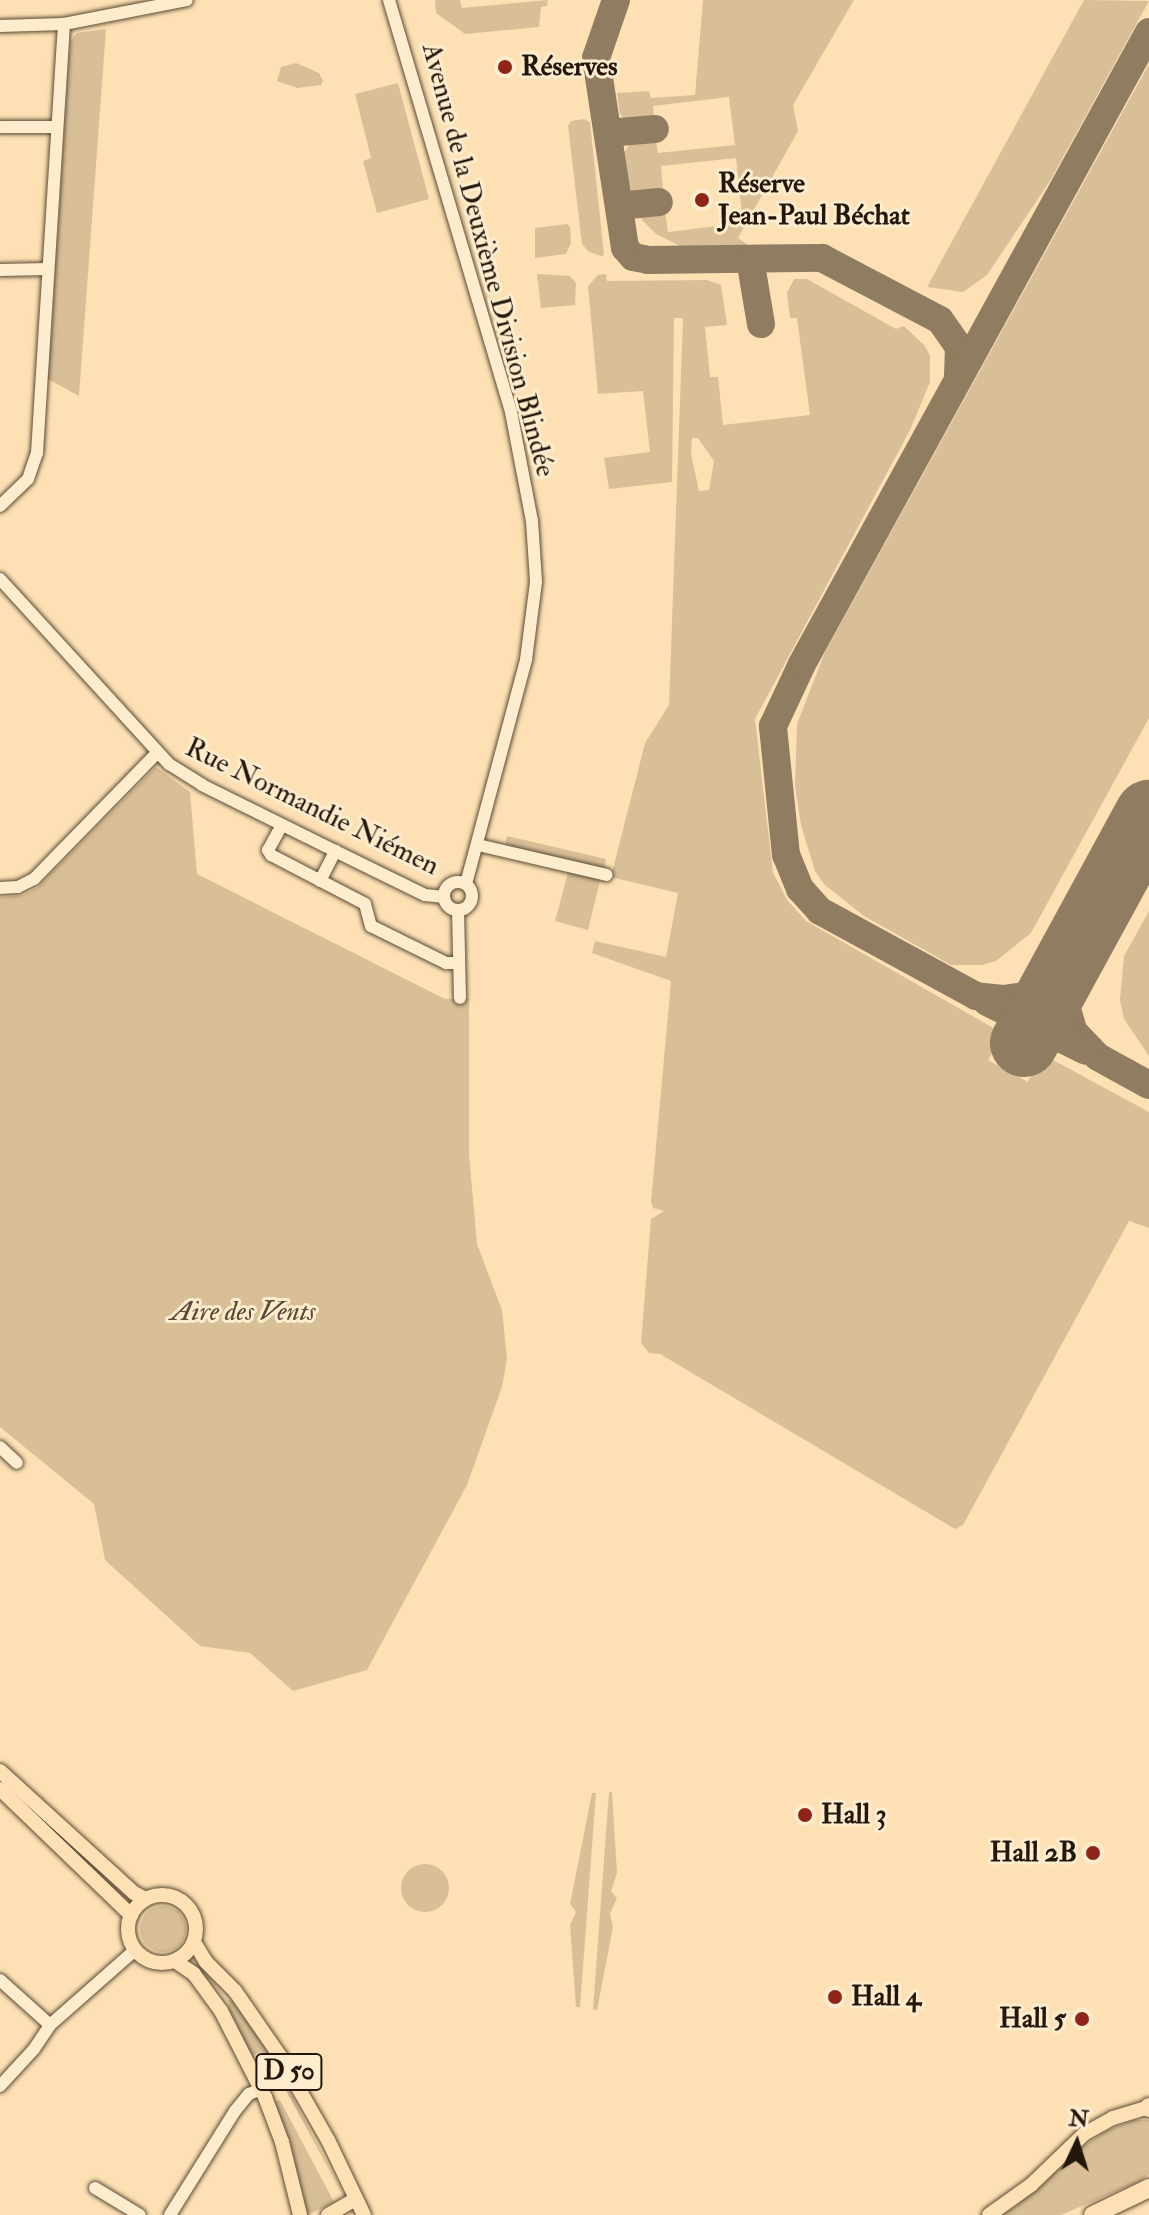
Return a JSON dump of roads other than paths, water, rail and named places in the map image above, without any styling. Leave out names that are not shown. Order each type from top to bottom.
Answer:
[{"type":"highway","points":[[1093,2215],[1149,2188]]},
{"type":"main road","points":[[0,1771],[134,1893],[146,1899]]},
{"type":"main road","points":[[0,1789],[131,1915]]},
{"type":"main road","points":[[167,1895],[182,1901],[196,1922],[194,1942],[186,1954],[175,1961],[151,1961],[135,1950],[129,1936],[131,1915],[146,1899],[167,1895]]},
{"type":"main road","name":"D 50","points":[[194,1942],[206,1962],[235,1991],[280,2056],[364,2215]]},
{"type":"main road","name":"D 50","points":[[175,1961],[194,1974],[221,2011],[261,2089],[282,2142],[300,2215]]},
{"type":"main road","points":[[989,2215],[1031,2185],[1084,2134],[1113,2118],[1149,2107]]},
{"type":"main road","points":[[328,2215],[356,2199]]},
{"type":"street","points":[[104,0],[105,15]]},
{"type":"street","points":[[0,26],[64,24],[187,0]]},
{"type":"street","name":"Avenue de la Deuxième Division Blindée","points":[[389,0],[511,412],[532,521],[536,582],[526,660],[466,884]]},
{"type":"street","points":[[0,506],[28,479],[37,453],[64,24]]},
{"type":"street","points":[[0,127],[56,127]]},
{"type":"street","points":[[0,270],[48,269]]},
{"type":"street","name":"Rue Normandie Niémen","points":[[0,579],[156,754],[202,785],[282,825],[425,895],[444,897]]},
{"type":"street","points":[[0,888],[18,887],[34,879],[156,754]]},
{"type":"street","points":[[282,825],[268,850],[271,855],[365,904],[371,926],[446,963],[459,963]]},
{"type":"street","points":[[478,845],[607,875]]},
{"type":"street","points":[[320,881],[335,851]]},
{"type":"street","points":[[453,883],[466,884],[471,892],[471,901],[458,910],[447,905],[444,897],[446,889],[453,883]]},
{"type":"street","points":[[458,910],[460,998]]},
{"type":"street","points":[[0,1447],[17,1463]]},
{"type":"street","points":[[0,2086],[34,2049],[50,2025],[135,1950]]},
{"type":"street","points":[[0,1980],[50,2025]]},
{"type":"street","points":[[170,2215],[235,2111],[249,2094],[261,2089]]},
{"type":"street","points":[[95,2188],[140,2215]]},
{"type":"place","name":"Réserves","points":[[505,67]]},
{"type":"place","name":"Réserve Jean-Paul Béchat","points":[[702,200]]},
{"type":"place","name":"Hall 3","points":[[805,1815]]},
{"type":"place","name":"Hall 2B","points":[[1093,1853]]},
{"type":"place","name":"Hall 4","points":[[835,1997]]},
{"type":"place","name":"Hall 5","points":[[1082,2019]]},
{"type":"park label","name":"Aire des Vents","points":[[243,1312]]}]
